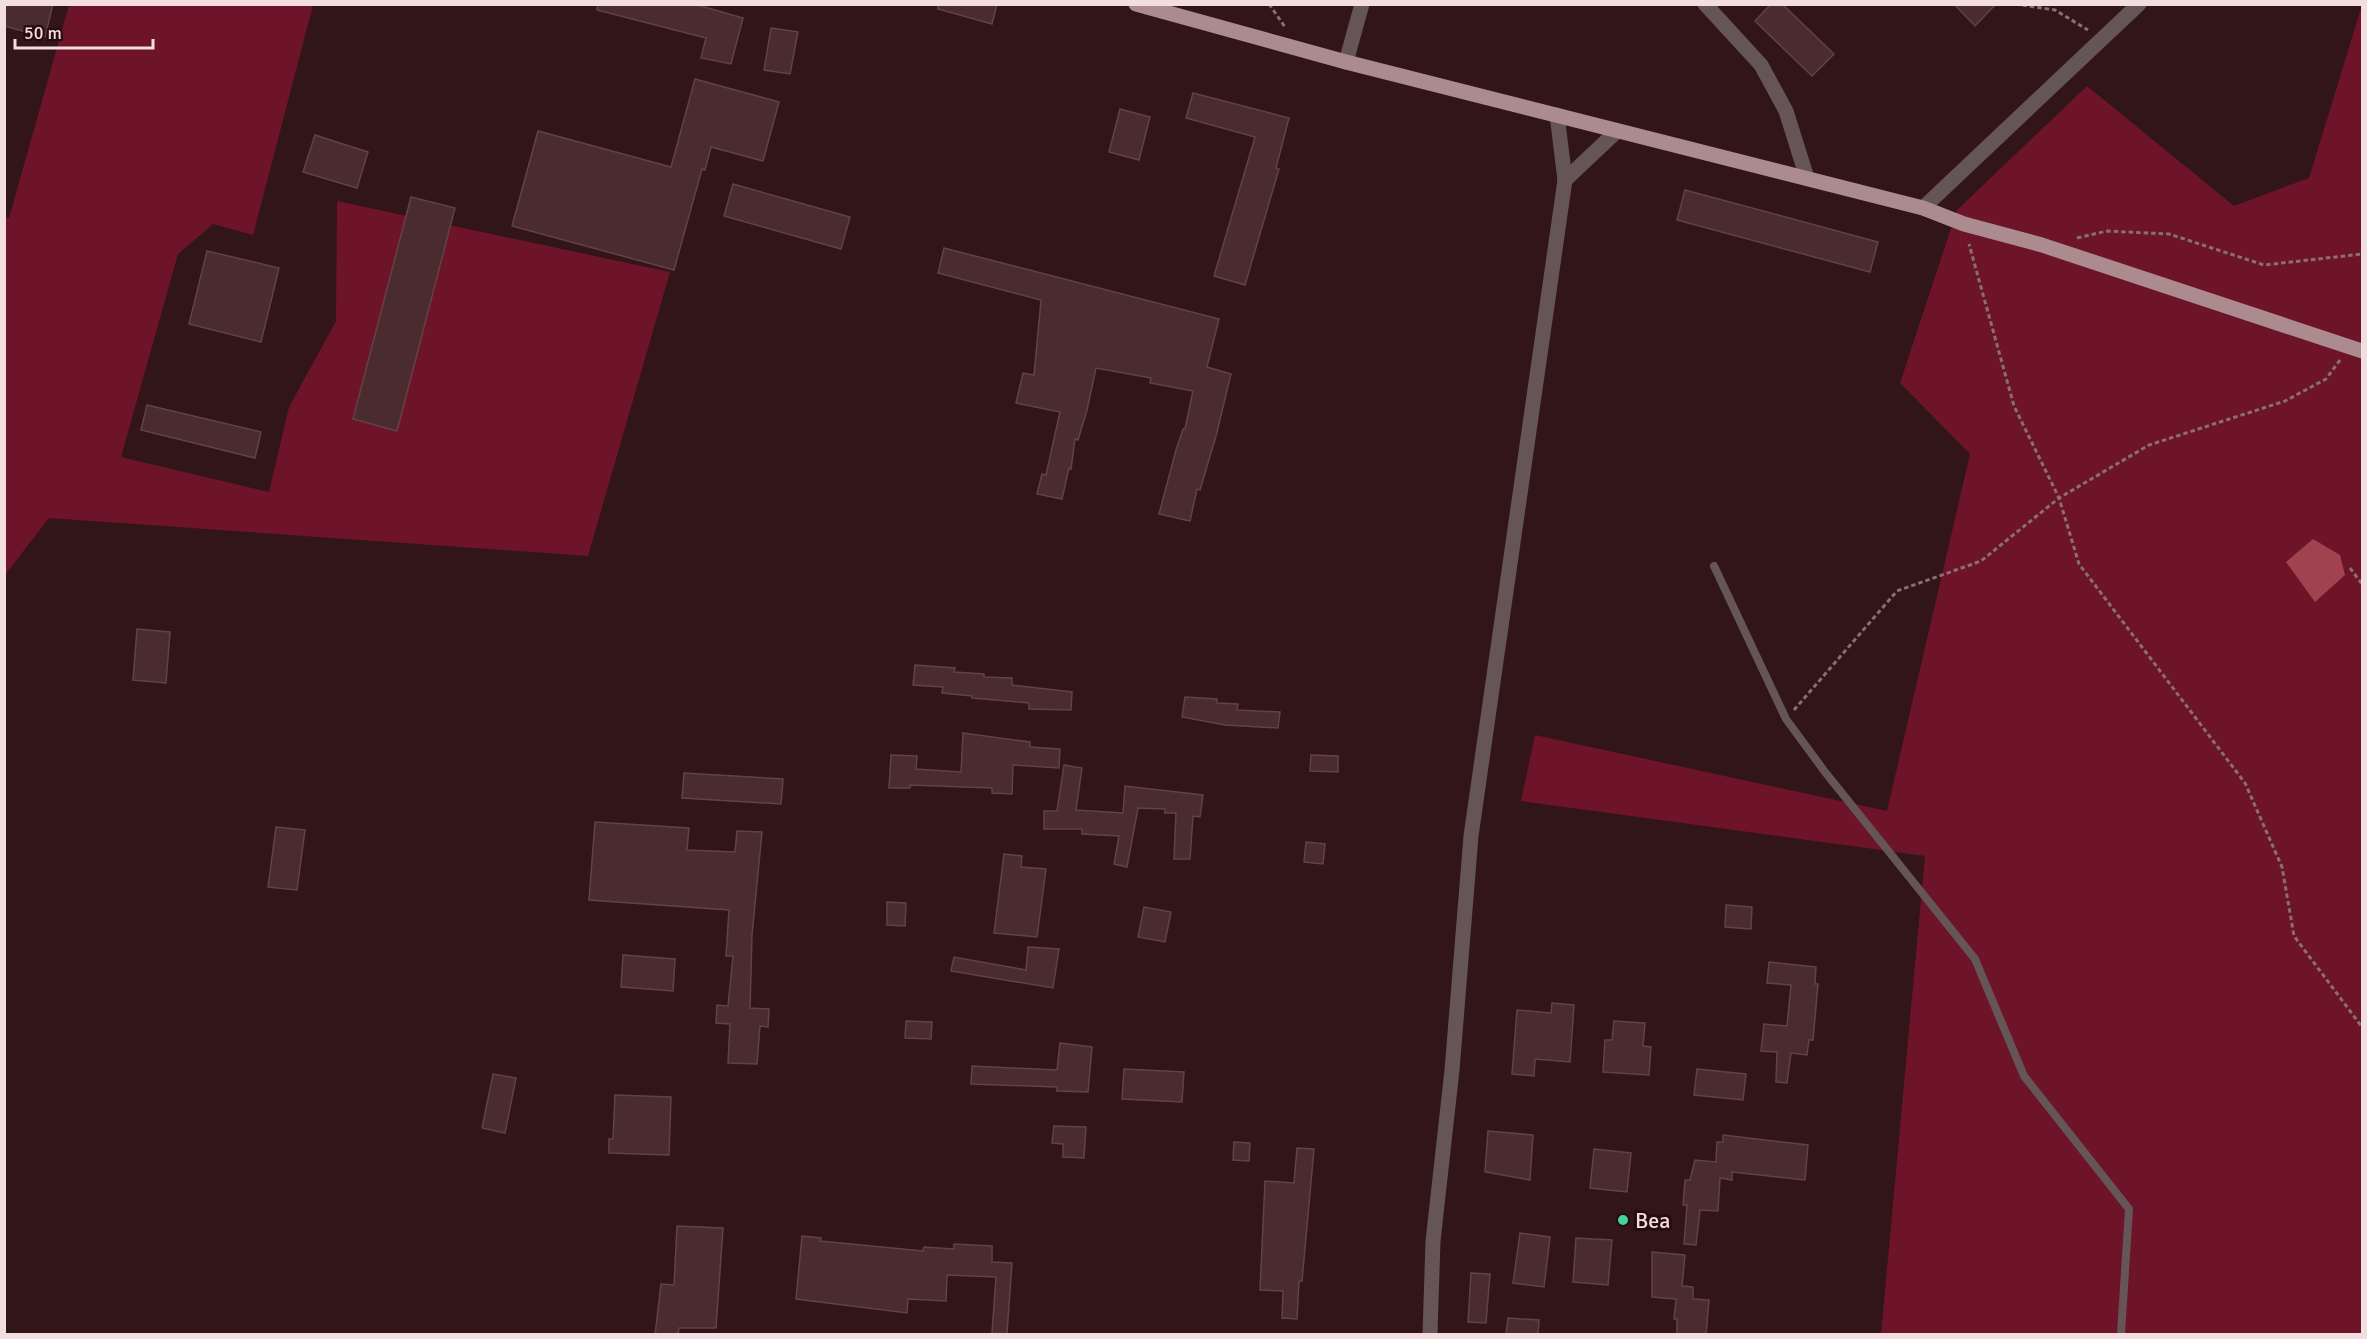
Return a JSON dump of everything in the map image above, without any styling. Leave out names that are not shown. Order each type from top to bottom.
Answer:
[{"type":"main road","points":[[1136,4],[1346,62],[1923,208],[1964,224],[2043,245],[2357,349]]},
{"type":"street","points":[[1346,62],[1362,4]]},
{"type":"street","points":[[1705,4],[1761,65],[1786,111],[1807,178]]},
{"type":"street","points":[[1923,208],[2139,4]]},
{"type":"street","points":[[1430,1335],[1433,1241],[1452,1070],[1471,836],[1565,180],[1557,115]]},
{"type":"street","points":[[1565,180],[1617,131]]},
{"type":"lane","points":[[1714,566],[1786,719],[1825,772],[1975,959],[2024,1076],[2129,1209],[2121,1335]]},
{"type":"path","points":[[2015,4],[2055,10],[2102,39]]},
{"type":"path","points":[[1964,224],[2014,406],[2059,498],[2079,564],[2245,783],[2282,867],[2294,936],[2362,1027]]},
{"type":"path","points":[[2075,238],[2107,231],[2169,234],[2264,265],[2362,254]]},
{"type":"path","points":[[1786,719],[1897,591],[1981,561],[2059,498],[2149,445],[2285,401],[2326,379],[2357,349]]},
{"type":"path","points":[[2350,568],[2362,584]]},
{"type":"shaded area","points":[[69,5],[313,5],[253,235],[213,224],[178,254],[121,457],[269,492],[289,407],[336,321],[337,201],[670,272],[588,556],[49,518],[5,575],[5,217],[9,218]]},
{"type":"shaded area","points":[[2362,5],[2362,1334],[1881,1334],[1925,856],[1521,801],[1535,735],[1887,811],[1970,454],[1900,383],[1957,210],[2087,86],[2234,206],[2309,178]]},
{"type":"shaded area","points":[[2313,539],[2340,555],[2345,575],[2315,602],[2286,562]]},
{"type":"building","points":[[4,4],[53,4],[45,37],[4,26]]},
{"type":"building","points":[[598,4],[694,4],[743,18],[731,64],[701,58],[706,38],[597,10]]},
{"type":"building","points":[[938,4],[997,4],[992,24],[938,9]]},
{"type":"building","points":[[1771,4],[1782,4],[1834,54],[1812,76],[1755,21]]},
{"type":"building","points":[[1954,4],[1996,4],[1975,26]]},
{"type":"building","points":[[771,28],[798,32],[790,74],[764,70]]},
{"type":"building","points":[[695,79],[779,102],[763,161],[711,147],[705,170],[702,169],[674,270],[512,226],[538,131],[671,167]]},
{"type":"building","points":[[1193,93],[1289,118],[1276,168],[1279,169],[1245,285],[1214,276],[1255,137],[1186,118]]},
{"type":"building","points":[[1120,109],[1150,117],[1139,160],[1109,152]]},
{"type":"building","points":[[315,135],[368,152],[357,188],[303,172]]},
{"type":"building","points":[[733,184],[850,217],[841,249],[724,216]]},
{"type":"building","points":[[1685,190],[1878,242],[1870,272],[1677,220]]},
{"type":"building","points":[[411,197],[455,208],[397,431],[353,419]]},
{"type":"building","points":[[944,248],[1219,319],[1207,367],[1231,374],[1216,436],[1200,490],[1197,489],[1190,521],[1159,514],[1176,450],[1183,429],[1185,429],[1193,391],[1150,383],[1151,378],[1096,368],[1087,410],[1078,440],[1075,439],[1071,469],[1069,468],[1062,499],[1037,494],[1042,474],[1046,475],[1060,412],[1016,403],[1023,373],[1034,375],[1041,300],[938,273]]},
{"type":"building","points":[[207,251],[279,268],[261,342],[189,324]]},
{"type":"building","points":[[147,405],[261,432],[255,458],[141,430]]},
{"type":"building","points":[[137,629],[170,632],[166,683],[133,680]]},
{"type":"building","points":[[915,665],[955,668],[954,672],[984,674],[984,677],[1012,678],[1012,685],[1072,692],[1071,710],[1029,709],[1029,703],[972,698],[972,696],[942,693],[943,687],[913,685]]},
{"type":"building","points":[[1185,697],[1217,699],[1217,703],[1238,704],[1237,710],[1280,712],[1278,728],[1225,725],[1182,717]]},
{"type":"building","points":[[963,733],[1030,742],[1030,747],[1060,749],[1059,768],[1013,765],[1012,794],[992,793],[992,788],[910,785],[910,788],[889,788],[891,755],[917,756],[916,769],[961,772]]},
{"type":"building","points":[[1311,755],[1338,756],[1338,772],[1310,771]]},
{"type":"building","points":[[1064,765],[1082,768],[1076,810],[1123,813],[1125,786],[1203,795],[1200,817],[1193,816],[1190,859],[1174,859],[1176,813],[1165,813],[1165,809],[1138,808],[1127,867],[1114,864],[1119,836],[1082,834],[1082,829],[1044,829],[1044,811],[1057,811]]},
{"type":"building","points":[[684,773],[783,779],[781,804],[682,798]]},
{"type":"building","points":[[595,822],[689,828],[687,850],[735,852],[737,831],[762,832],[752,935],[750,1008],[769,1009],[768,1027],[760,1026],[757,1064],[728,1063],[730,1024],[716,1023],[717,1005],[728,1006],[733,956],[726,956],[729,910],[589,900]]},
{"type":"building","points":[[276,827],[305,830],[297,890],[268,887]]},
{"type":"building","points":[[1306,842],[1325,844],[1323,864],[1304,862]]},
{"type":"building","points":[[1004,854],[1022,856],[1021,867],[1046,869],[1037,937],[994,933]]},
{"type":"building","points":[[887,902],[906,903],[905,926],[887,925]]},
{"type":"building","points":[[1726,905],[1752,907],[1751,929],[1725,927]]},
{"type":"building","points":[[1144,907],[1171,912],[1165,942],[1138,937]]},
{"type":"building","points":[[1028,947],[1059,949],[1053,988],[951,971],[954,957],[1026,970]]},
{"type":"building","points":[[623,955],[675,959],[673,991],[621,987]]},
{"type":"building","points":[[1769,962],[1816,967],[1815,984],[1818,984],[1813,1040],[1809,1040],[1807,1055],[1791,1053],[1787,1083],[1776,1082],[1777,1052],[1761,1051],[1764,1024],[1787,1026],[1791,985],[1767,983]]},
{"type":"building","points":[[1552,1003],[1574,1005],[1570,1062],[1535,1059],[1534,1076],[1512,1074],[1517,1010],[1551,1013]]},
{"type":"building","points":[[906,1021],[932,1022],[931,1039],[905,1038]]},
{"type":"building","points":[[1614,1021],[1645,1023],[1643,1046],[1651,1047],[1649,1075],[1603,1072],[1605,1040],[1612,1040]]},
{"type":"building","points":[[1060,1043],[1092,1047],[1088,1092],[1057,1091],[1057,1087],[971,1084],[972,1066],[1057,1070]]},
{"type":"building","points":[[1124,1069],[1184,1072],[1182,1102],[1122,1099]]},
{"type":"building","points":[[1697,1069],[1746,1074],[1743,1100],[1694,1095]]},
{"type":"building","points":[[493,1074],[516,1078],[505,1133],[482,1128]]},
{"type":"building","points":[[615,1095],[671,1097],[669,1155],[609,1153],[609,1139],[613,1139]]},
{"type":"building","points":[[1054,1126],[1086,1127],[1084,1158],[1063,1157],[1063,1144],[1052,1143]]},
{"type":"building","points":[[1488,1131],[1533,1135],[1530,1180],[1485,1172]]},
{"type":"building","points":[[1723,1135],[1808,1145],[1805,1180],[1732,1172],[1732,1180],[1720,1178],[1718,1211],[1700,1210],[1696,1245],[1684,1244],[1687,1205],[1683,1205],[1685,1180],[1690,1180],[1695,1160],[1716,1162],[1717,1142],[1723,1142]]},
{"type":"building","points":[[1234,1142],[1250,1143],[1249,1161],[1233,1160]]},
{"type":"building","points":[[1297,1148],[1314,1149],[1297,1319],[1282,1318],[1283,1291],[1260,1290],[1265,1181],[1294,1183]]},
{"type":"building","points":[[1594,1149],[1631,1153],[1627,1192],[1590,1188]]},
{"type":"building","points":[[677,1226],[723,1228],[716,1328],[679,1328],[678,1335],[655,1335],[661,1284],[674,1285]]},
{"type":"building","points":[[1520,1233],[1550,1237],[1544,1287],[1513,1283]]},
{"type":"building","points":[[802,1236],[821,1238],[820,1241],[923,1251],[924,1247],[954,1249],[954,1244],[992,1246],[992,1262],[1012,1263],[1007,1334],[992,1333],[996,1277],[947,1275],[946,1301],[908,1299],[907,1313],[796,1299]]},
{"type":"building","points":[[1576,1238],[1612,1240],[1608,1285],[1573,1282]]},
{"type":"building","points":[[1652,1252],[1685,1255],[1682,1286],[1693,1287],[1693,1299],[1709,1300],[1706,1335],[1677,1335],[1677,1319],[1674,1319],[1676,1299],[1652,1297]]},
{"type":"building","points":[[1471,1273],[1490,1274],[1486,1323],[1468,1322]]},
{"type":"building","points":[[1508,1318],[1539,1320],[1538,1335],[1506,1335]]},
{"type":"place","name":"Bea","points":[[1623,1220]]}]
